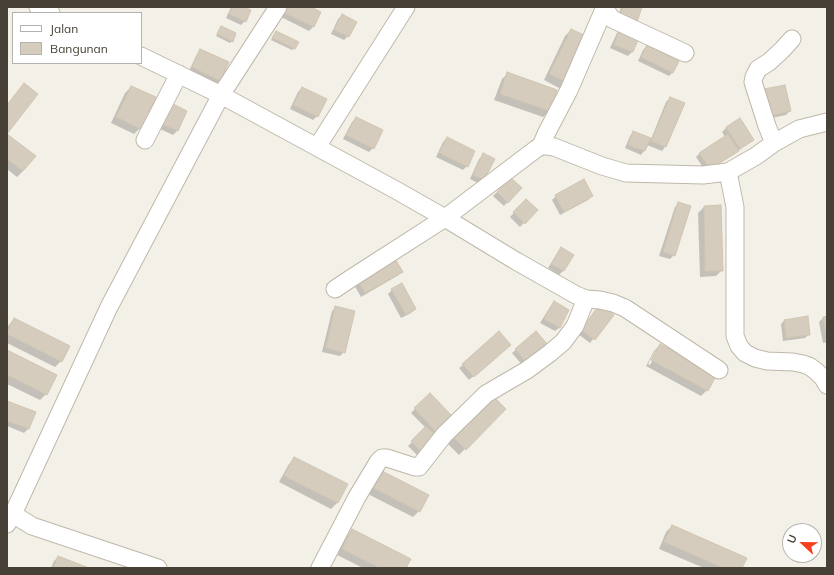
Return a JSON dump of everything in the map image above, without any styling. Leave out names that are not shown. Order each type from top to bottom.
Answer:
[{"type":"street","points":[[38,7],[49,12]]},
{"type":"street","points":[[158,568],[10,519],[110,307],[221,95],[278,7]]},
{"type":"street","points":[[317,147],[406,7]]},
{"type":"street","points":[[605,7],[612,19],[685,53]]},
{"type":"street","points":[[541,146],[569,90],[605,7]]},
{"type":"street","points":[[774,142],[767,126],[753,82],[758,69],[769,62],[792,39]]},
{"type":"street","points":[[142,56],[221,95],[394,189],[576,295],[586,299],[613,303],[625,308],[719,370]]},
{"type":"street","points":[[145,140],[179,74]]},
{"type":"street","points":[[335,289],[446,218],[541,146],[554,147],[602,166],[626,173],[703,175],[728,172],[756,156],[774,142],[799,129],[827,122]]},
{"type":"street","points":[[728,172],[736,207],[735,336],[739,346],[746,353],[755,358],[767,361],[803,364],[816,371],[826,380]]},
{"type":"street","points":[[320,568],[357,497],[378,462],[382,458],[387,458],[419,468],[444,435],[486,394],[527,370],[563,342],[575,326],[586,299]]},
{"type":"building","points":[[232,7],[244,7],[251,10],[246,22],[229,14]]},
{"type":"building","points":[[287,7],[311,7],[321,12],[314,27],[284,13]]},
{"type":"building","points":[[623,7],[642,7],[637,22],[620,16]]},
{"type":"building","points":[[342,14],[357,22],[349,37],[334,30]]},
{"type":"building","points":[[221,26],[236,33],[233,42],[217,34]]},
{"type":"building","points":[[620,28],[640,35],[633,52],[614,45]]},
{"type":"building","points":[[571,29],[588,37],[566,82],[549,74]]},
{"type":"building","points":[[276,31],[299,42],[295,49],[272,38]]},
{"type":"building","points":[[647,45],[679,61],[673,73],[641,57]]},
{"type":"building","points":[[200,49],[229,62],[220,81],[192,67]]},
{"type":"building","points":[[507,72],[557,90],[550,111],[500,94]]},
{"type":"building","points":[[24,83],[38,94],[7,134],[7,105]]},
{"type":"building","points":[[785,85],[791,111],[770,116],[764,89]]},
{"type":"building","points":[[131,86],[156,97],[141,129],[116,117]]},
{"type":"building","points":[[302,87],[327,99],[318,117],[293,105]]},
{"type":"building","points":[[670,97],[685,103],[666,147],[651,141]]},
{"type":"building","points":[[171,103],[187,111],[178,131],[161,124]]},
{"type":"building","points":[[356,117],[383,130],[374,149],[346,135]]},
{"type":"building","points":[[740,118],[754,140],[740,149],[726,127]]},
{"type":"building","points":[[633,131],[651,138],[645,151],[628,145]]},
{"type":"building","points":[[7,134],[36,156],[23,171],[7,159]]},
{"type":"building","points":[[728,134],[739,151],[710,169],[699,153]]},
{"type":"building","points":[[447,137],[475,151],[468,167],[439,153]]},
{"type":"building","points":[[483,153],[495,159],[484,180],[473,175]]},
{"type":"building","points":[[510,177],[522,188],[508,203],[497,192]]},
{"type":"building","points":[[584,179],[593,196],[564,212],[555,195]]},
{"type":"building","points":[[526,199],[538,210],[525,224],[513,212]]},
{"type":"building","points":[[678,202],[691,206],[675,256],[663,252]]},
{"type":"building","points":[[721,205],[723,271],[705,271],[704,206]]},
{"type":"building","points":[[561,247],[574,255],[564,271],[551,264]]},
{"type":"building","points":[[394,257],[403,272],[365,293],[356,278]]},
{"type":"building","points":[[402,283],[416,309],[406,315],[391,289]]},
{"type":"building","points":[[554,301],[569,310],[560,328],[544,319]]},
{"type":"building","points":[[600,304],[614,315],[595,340],[581,330]]},
{"type":"building","points":[[335,306],[355,311],[345,353],[326,348]]},
{"type":"building","points":[[808,316],[810,335],[786,338],[784,320]]},
{"type":"building","points":[[827,316],[827,339],[823,317]]},
{"type":"building","points":[[14,318],[70,346],[62,362],[7,334]]},
{"type":"building","points":[[499,331],[511,345],[474,377],[462,364]]},
{"type":"building","points":[[536,331],[548,345],[527,363],[515,349]]},
{"type":"building","points":[[660,344],[717,374],[708,391],[651,360]]},
{"type":"building","points":[[7,350],[57,375],[47,395],[7,375]]},
{"type":"building","points":[[430,393],[453,417],[437,433],[414,408]]},
{"type":"building","points":[[493,396],[506,409],[466,450],[453,437]]},
{"type":"building","points":[[7,401],[36,412],[29,429],[7,421]]},
{"type":"building","points":[[426,426],[439,439],[423,454],[411,441]]},
{"type":"building","points":[[294,457],[348,484],[338,503],[284,476]]},
{"type":"building","points":[[380,470],[429,495],[420,512],[371,487]]},
{"type":"building","points":[[672,525],[747,558],[742,568],[723,568],[664,542]]},
{"type":"building","points":[[352,529],[411,559],[406,568],[380,568],[342,549]]},
{"type":"building","points":[[58,556],[89,568],[53,568]]}]
